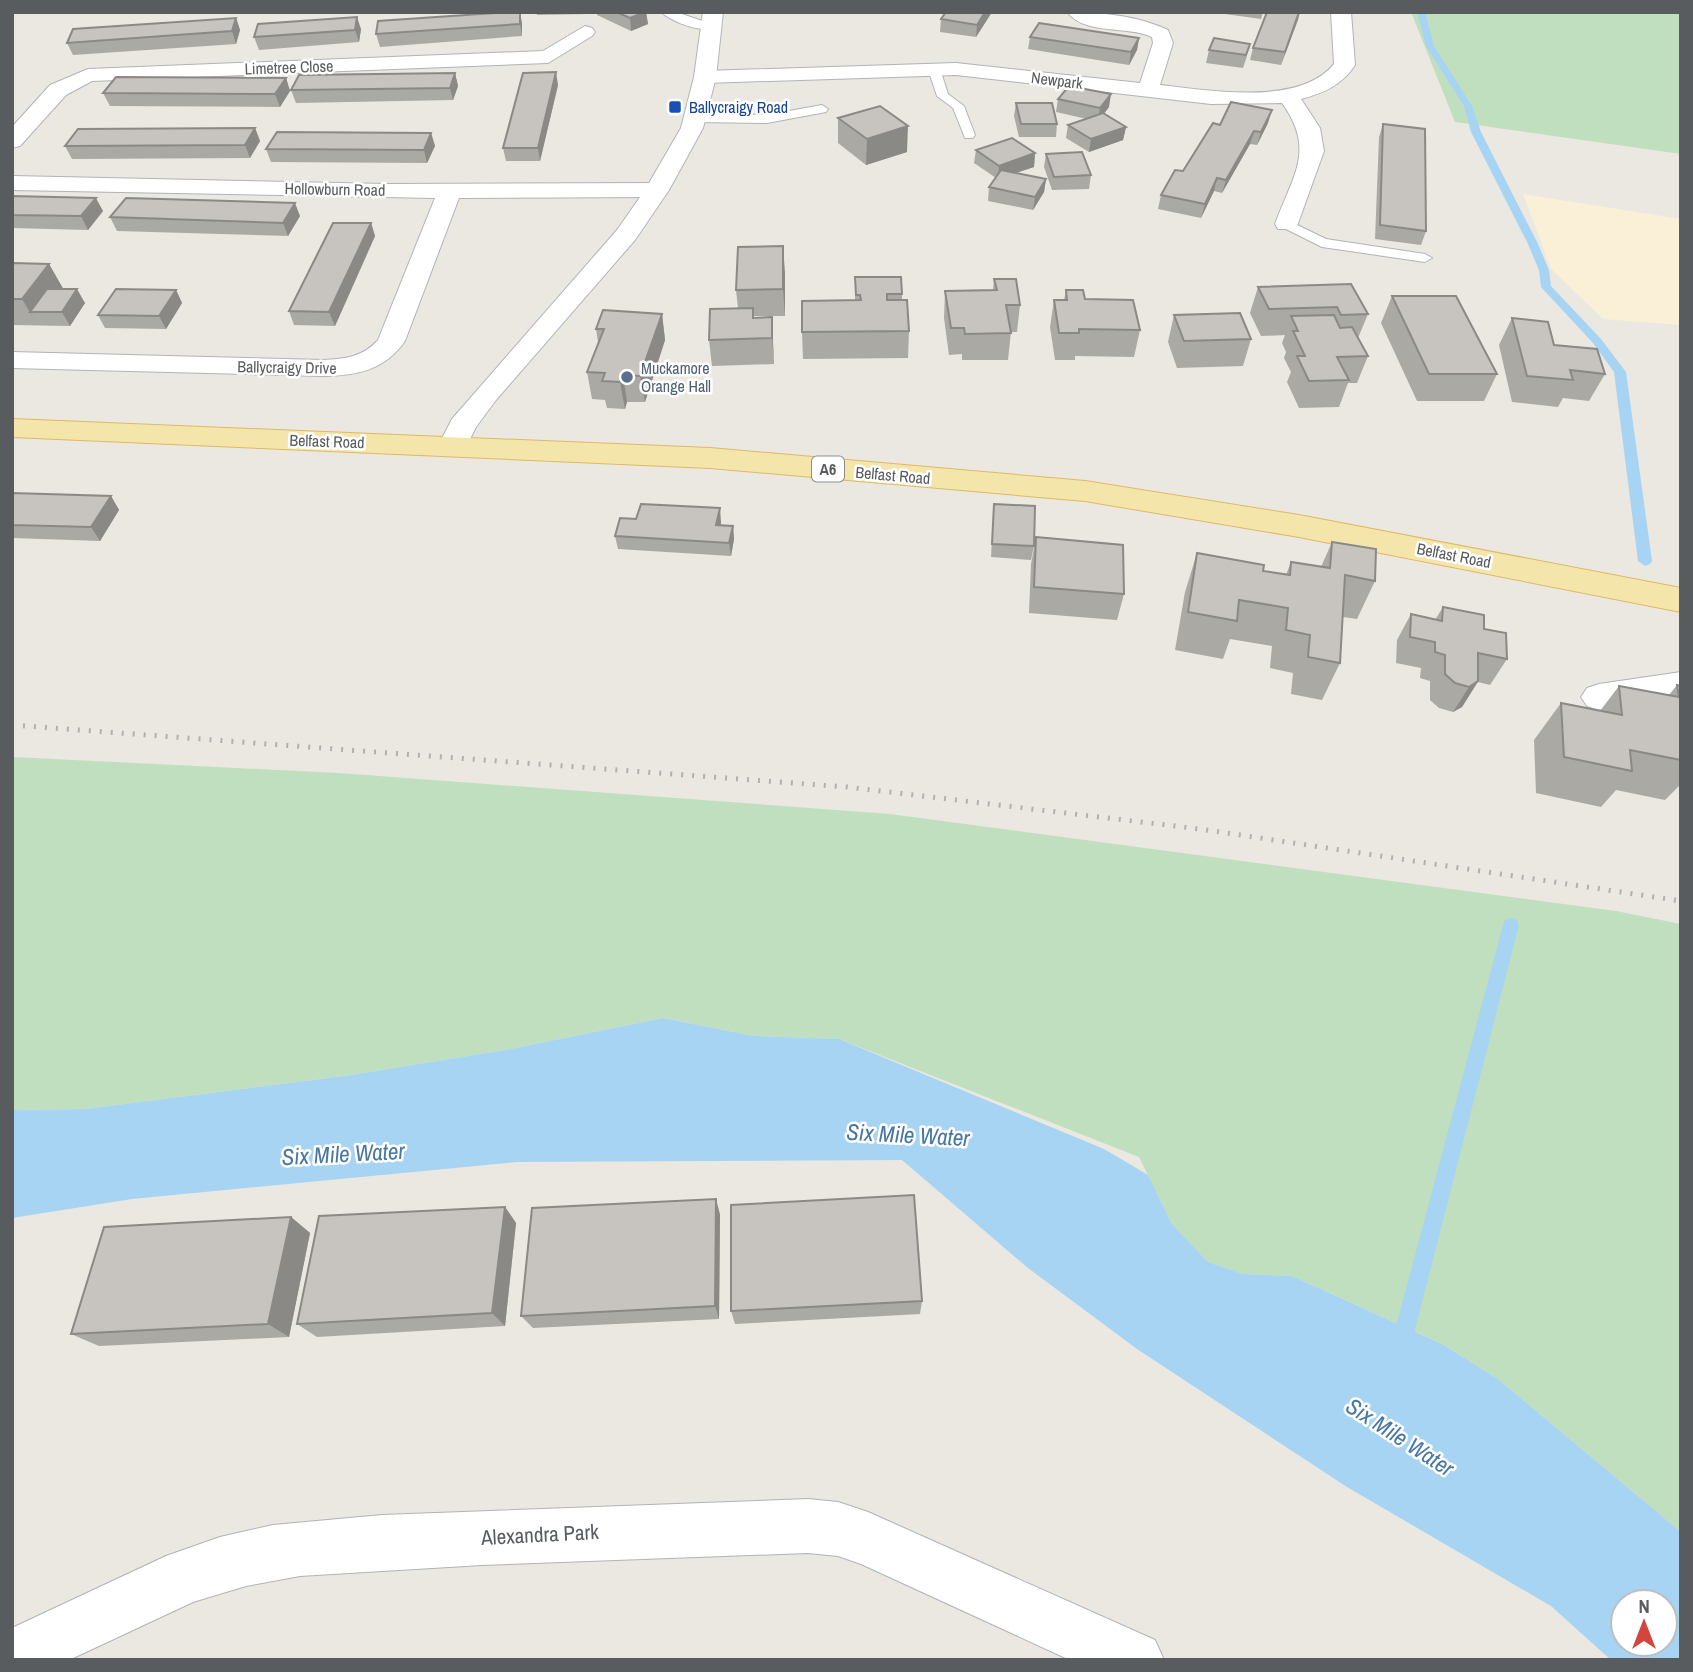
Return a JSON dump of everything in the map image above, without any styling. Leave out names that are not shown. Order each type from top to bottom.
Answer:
[{"type":"main road","name":"Belfast Road","points":[[12,428],[710,458],[1085,491],[1299,526],[1681,600]]},
{"type":"street","points":[[1077,12],[1092,19],[1142,26],[1161,34],[1163,43],[1148,90]]},
{"type":"street","name":"Newpark","points":[[705,77],[934,69],[979,70],[1233,98],[1289,96],[1320,86],[1345,65],[1347,51],[1341,12]]},
{"type":"street","points":[[453,446],[462,425],[486,394],[626,235],[657,190],[695,118],[705,77],[713,19]]},
{"type":"street","name":"Limetree Close","points":[[12,141],[58,90],[88,75],[548,57],[585,32]]},
{"type":"street","points":[[1287,224],[1313,151],[1307,124],[1289,96]]},
{"type":"street","name":"Hollowburn Road","points":[[12,183],[450,191],[657,190]]},
{"type":"street","name":"Ballycraigy Drive","points":[[12,360],[323,368],[366,362],[382,353],[391,341],[450,191]]},
{"type":"street","points":[[1599,697],[1681,685]]},
{"type":"street","name":"Alexandra Park","points":[[12,1658],[148,1591],[223,1564],[330,1546],[593,1532],[808,1526],[838,1529],[868,1539],[1066,1645],[1135,1660]]},
{"type":"lane","points":[[666,12],[691,23],[713,19]]},
{"type":"lane","points":[[934,69],[943,96],[958,106],[968,135]]},
{"type":"lane","points":[[695,118],[767,119],[822,109]]},
{"type":"lane","points":[[1287,224],[1322,243],[1425,258]]},
{"type":"shaded area","points":[[1523,194],[1681,219],[1681,325],[1603,319],[1551,269]]},
{"type":"green space","points":[[1411,12],[1681,12],[1681,154],[1455,122]]},
{"type":"green space","points":[[12,757],[339,773],[890,814],[1616,911],[1681,924],[1681,1532],[1498,1379],[1444,1345],[1292,1276],[1243,1274],[1208,1262],[1172,1224],[1139,1157],[839,1039],[754,1036],[663,1018],[505,1050],[351,1075],[85,1109],[12,1110]]},
{"type":"water","name":"Six Mile Water","points":[[663,1018],[754,1036],[839,1039],[1104,1149],[1148,1175],[1172,1224],[1208,1262],[1243,1274],[1292,1276],[1444,1345],[1498,1379],[1681,1532],[1681,1660],[1611,1660],[1551,1606],[1347,1487],[1137,1349],[1028,1268],[902,1160],[517,1162],[132,1199],[12,1218],[12,1110],[85,1109],[351,1075],[505,1050]]},
{"type":"building","points":[[520,12],[520,24],[376,34],[378,21]]},
{"type":"building","points":[[616,12],[645,12],[630,18]]},
{"type":"building","points":[[946,12],[985,12],[977,25],[941,19]]},
{"type":"building","points":[[1267,12],[1299,12],[1285,52],[1253,48]]},
{"type":"building","points":[[357,17],[355,30],[254,37],[258,24]]},
{"type":"building","points":[[236,18],[232,31],[67,43],[73,29]]},
{"type":"building","points":[[1039,23],[1139,38],[1131,52],[1030,37]]},
{"type":"building","points":[[1214,38],[1250,44],[1246,55],[1209,50]]},
{"type":"building","points":[[556,72],[538,148],[503,148],[523,73]]},
{"type":"building","points":[[455,73],[450,88],[291,90],[299,75]]},
{"type":"building","points":[[116,77],[286,78],[275,94],[103,93]]},
{"type":"building","points":[[1069,86],[1111,94],[1100,108],[1058,99]]},
{"type":"building","points":[[1231,102],[1272,110],[1261,132],[1254,131],[1226,180],[1217,178],[1205,204],[1161,195],[1175,170],[1183,171],[1213,123],[1220,125]]},
{"type":"building","points":[[1016,103],[1052,103],[1057,124],[1021,124]]},
{"type":"building","points":[[880,106],[908,126],[867,139],[838,118]]},
{"type":"building","points":[[1103,113],[1126,127],[1091,139],[1068,125]]},
{"type":"building","points":[[1383,124],[1425,129],[1426,231],[1380,225]]},
{"type":"building","points":[[255,128],[245,145],[65,146],[78,129]]},
{"type":"building","points":[[277,132],[431,133],[424,150],[266,149]]},
{"type":"building","points":[[1012,138],[1035,153],[999,166],[976,150]]},
{"type":"building","points":[[1082,152],[1091,175],[1054,177],[1046,154]]},
{"type":"building","points":[[1001,170],[1046,179],[1035,197],[989,187]]},
{"type":"building","points":[[12,196],[96,198],[81,216],[12,215]]},
{"type":"building","points":[[126,198],[295,203],[283,223],[110,217]]},
{"type":"building","points":[[333,223],[371,223],[329,312],[289,311]]},
{"type":"building","points":[[783,246],[783,289],[736,290],[738,247]]},
{"type":"building","points":[[12,263],[49,264],[22,299],[12,299]]},
{"type":"building","points":[[855,277],[901,277],[902,294],[887,294],[887,300],[907,300],[909,331],[802,332],[802,301],[861,300],[860,295],[856,295]]},
{"type":"building","points":[[994,279],[1016,279],[1020,305],[1006,305],[1011,333],[965,334],[964,328],[951,328],[945,291],[997,290]]},
{"type":"building","points":[[1351,284],[1368,314],[1341,315],[1337,307],[1269,309],[1258,287]]},
{"type":"building","points":[[47,289],[77,289],[62,312],[30,312]]},
{"type":"building","points":[[116,289],[176,290],[159,316],[98,315]]},
{"type":"building","points":[[1066,290],[1083,290],[1085,299],[1133,300],[1140,330],[1079,329],[1079,333],[1059,333],[1054,300],[1067,300]]},
{"type":"building","points":[[1392,296],[1456,296],[1497,374],[1429,374]]},
{"type":"building","points":[[753,308],[753,318],[772,317],[772,338],[709,340],[710,309]]},
{"type":"building","points":[[603,310],[662,314],[640,376],[623,375],[620,382],[602,381],[605,373],[587,372],[604,329],[596,329]]},
{"type":"building","points":[[1240,313],[1251,339],[1184,341],[1174,315]]},
{"type":"building","points":[[1334,315],[1340,328],[1352,327],[1368,356],[1337,357],[1349,380],[1309,381],[1297,356],[1305,356],[1293,331],[1298,331],[1291,316]]},
{"type":"building","points":[[1512,318],[1548,322],[1554,345],[1597,349],[1605,374],[1570,370],[1573,380],[1527,376]]},
{"type":"building","points":[[12,493],[111,496],[91,527],[12,525]]},
{"type":"building","points":[[641,504],[720,508],[716,525],[733,526],[729,543],[615,536],[620,518],[636,519]]},
{"type":"building","points":[[994,504],[1035,506],[1034,546],[992,544]]},
{"type":"building","points":[[1036,537],[1123,545],[1124,594],[1034,587]]},
{"type":"building","points":[[1332,542],[1376,549],[1375,581],[1345,575],[1340,663],[1308,657],[1310,635],[1286,630],[1288,608],[1239,600],[1237,621],[1188,612],[1197,553],[1264,565],[1263,571],[1290,575],[1291,562],[1330,568]]},
{"type":"building","points":[[1443,607],[1484,615],[1484,629],[1506,633],[1507,659],[1478,653],[1478,681],[1469,687],[1455,683],[1445,674],[1445,655],[1435,652],[1435,642],[1410,637],[1411,614],[1442,621]]},
{"type":"building","points":[[1677,685],[1681,686],[1681,760],[1630,750],[1632,771],[1564,757],[1561,703],[1622,715],[1619,686],[1679,697]]},
{"type":"building","points":[[914,1195],[922,1301],[731,1311],[731,1205]]},
{"type":"building","points":[[716,1199],[715,1306],[521,1316],[532,1208]]},
{"type":"building","points":[[505,1207],[492,1313],[297,1324],[319,1216]]},
{"type":"building","points":[[291,1217],[268,1324],[71,1334],[104,1227]]},
{"type":"waterway","points":[[1421,12],[1430,46],[1438,62],[1463,96],[1476,132],[1533,244],[1544,270],[1546,287],[1597,341],[1620,372],[1645,561]]},
{"type":"waterway","points":[[1400,1349],[1511,925]]},
{"type":"railway","points":[[12,725],[847,787],[1200,829],[1681,901]]},
{"type":"place","name":"Ballycraigy Road","points":[[675,107]]},
{"type":"place","name":"Muckamore Orange Hall","points":[[627,377]]}]
